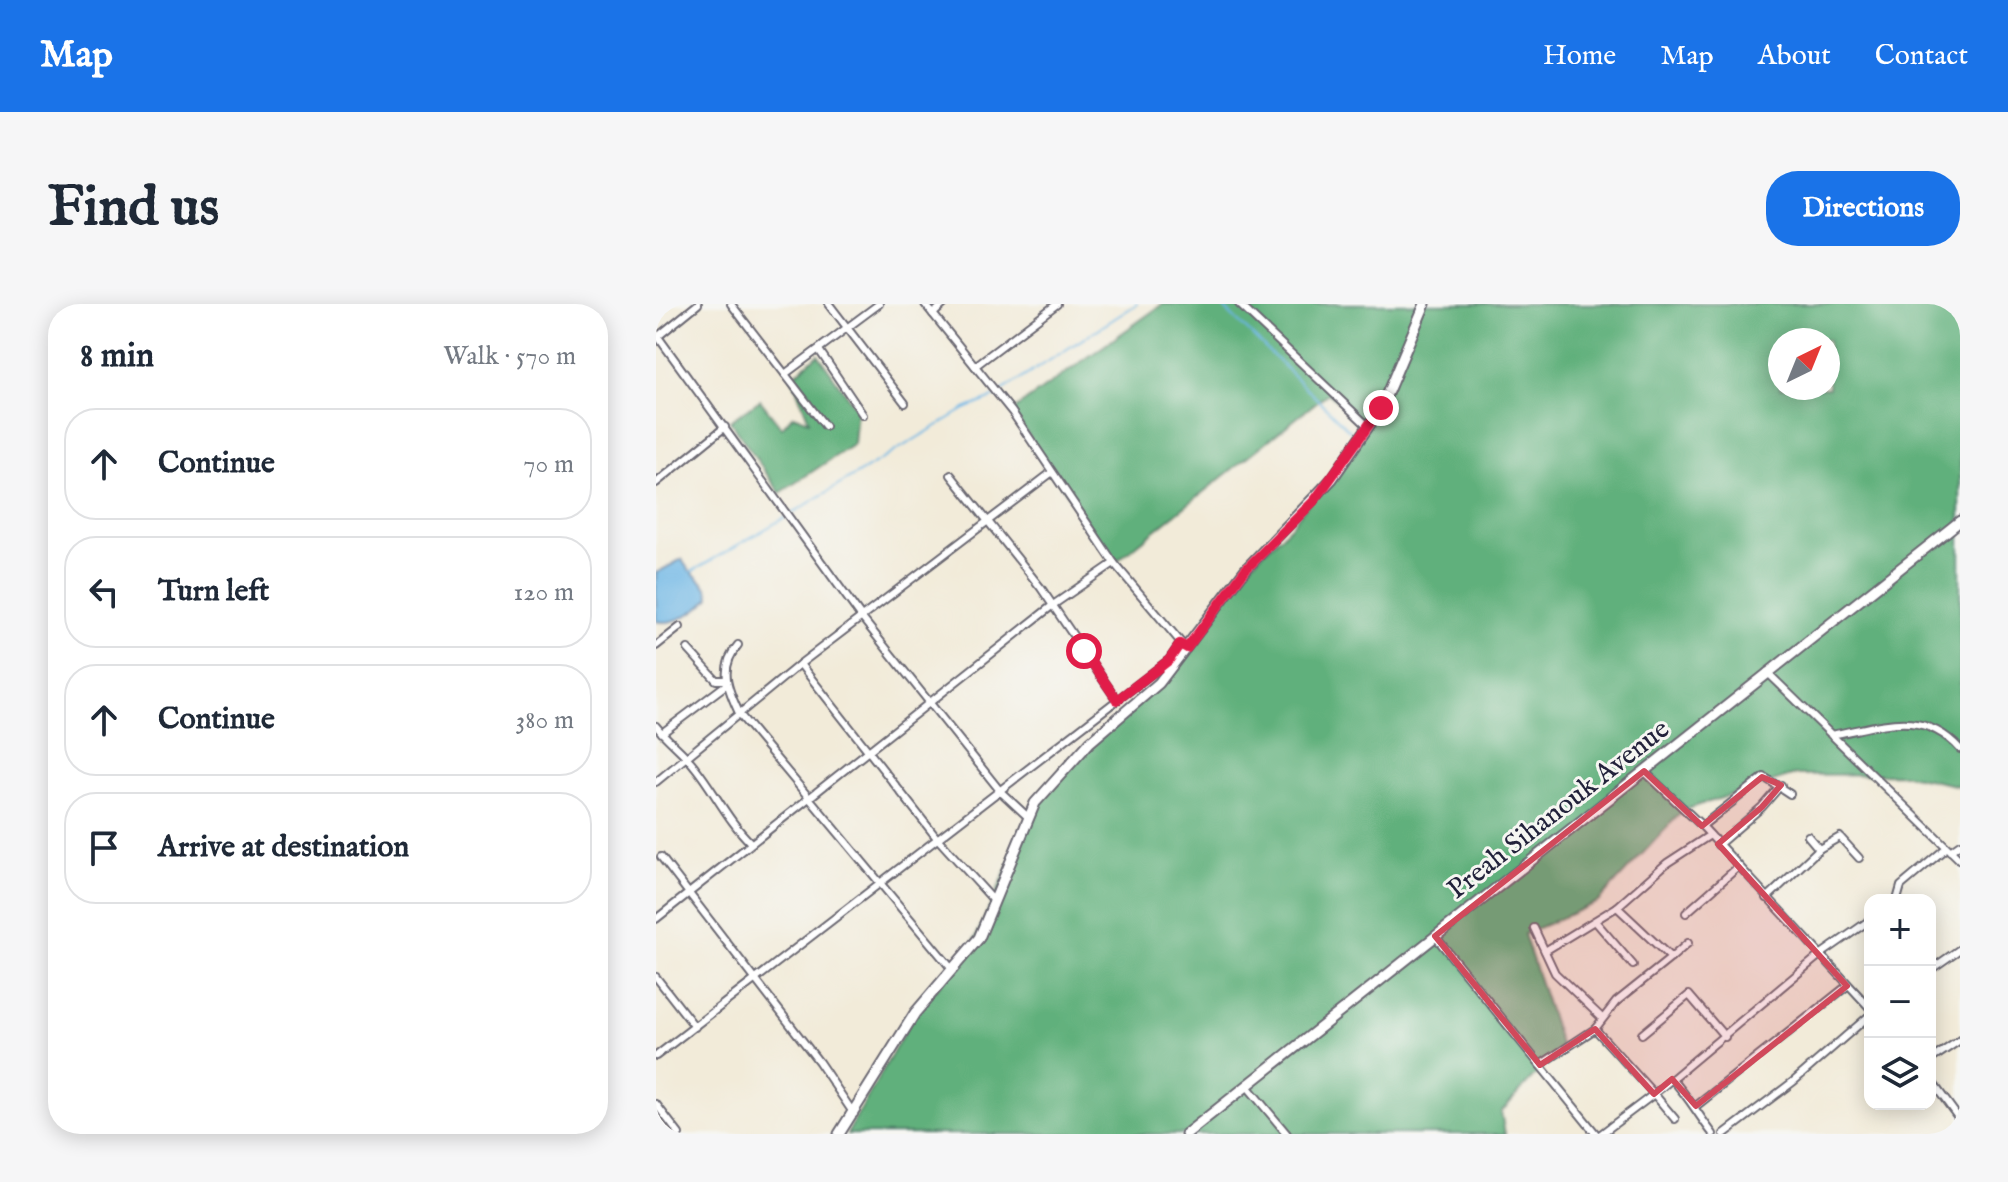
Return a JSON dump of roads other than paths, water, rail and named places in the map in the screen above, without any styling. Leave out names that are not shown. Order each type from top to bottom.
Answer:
[{"type":"main road","points":[[839,1134],[915,1013],[979,938],[1028,817],[1043,791],[1159,683],[1183,646],[1245,570],[1315,500],[1369,427],[1393,383],[1425,304]]},
{"type":"main road","name":"Preah Sihanouk Avenue","points":[[1186,1134],[1960,521]]},
{"type":"street","points":[[698,304],[657,336],[862,618],[1001,792],[1028,817]]},
{"type":"street","points":[[731,304],[825,426]]},
{"type":"street","points":[[829,304],[905,403]]},
{"type":"street","points":[[785,374],[879,304]]},
{"type":"street","points":[[656,1056],[936,837],[1001,792],[1183,646],[1114,563],[1012,412],[925,304]]},
{"type":"street","points":[[933,314],[944,304]]},
{"type":"street","points":[[975,366],[1057,304]]},
{"type":"street","points":[[1239,304],[1369,427]]},
{"type":"street","points":[[819,350],[863,415]]},
{"type":"street","points":[[656,483],[725,427]]},
{"type":"street","points":[[656,782],[800,664],[1051,473]]},
{"type":"street","points":[[951,475],[1053,605],[1117,700]]},
{"type":"street","points":[[656,919],[1053,605],[1114,563]]},
{"type":"street","points":[[656,646],[680,627]]},
{"type":"street","points":[[738,645],[728,656],[726,682],[740,715],[808,801],[951,968]]},
{"type":"street","points":[[688,649],[716,680],[726,682]]},
{"type":"street","points":[[800,664],[936,837],[995,902]]},
{"type":"street","points":[[1767,672],[1960,860]]},
{"type":"street","points":[[662,733],[726,682]]},
{"type":"street","points":[[1110,706],[1118,718]]},
{"type":"street","points":[[1831,735],[1920,723],[1941,731],[1960,749]]},
{"type":"street","points":[[656,726],[687,757],[727,810],[730,821],[751,843]]},
{"type":"street","points":[[1644,771],[1702,826],[1864,1002]]},
{"type":"street","points":[[1702,826],[1762,777],[1781,785],[1790,794]]},
{"type":"street","points":[[1718,845],[1762,807],[1781,785]]},
{"type":"street","points":[[1545,951],[1617,907],[1667,863],[1710,835]]},
{"type":"street","points":[[1808,836],[1819,849]]},
{"type":"street","points":[[1767,898],[1819,849],[1840,837],[1859,858]]},
{"type":"street","points":[[1899,894],[1901,886],[1960,844]]},
{"type":"street","points":[[661,857],[819,1062],[854,1114]]},
{"type":"street","points":[[1686,913],[1738,867]]},
{"type":"street","points":[[1617,907],[1671,958]]},
{"type":"street","points":[[1595,921],[1633,965]]},
{"type":"street","points":[[1435,936],[1598,1134],[1654,1094],[1820,955],[1864,924]]},
{"type":"street","points":[[1534,928],[1559,978],[1602,1018]]},
{"type":"street","points":[[1540,1065],[1595,1029],[1616,1002],[1688,943]]},
{"type":"street","points":[[1936,966],[1960,949]]},
{"type":"street","points":[[656,977],[695,1027]]},
{"type":"street","points":[[1696,1106],[1847,986]]},
{"type":"street","points":[[1642,1034],[1689,995],[1725,1037]]},
{"type":"street","points":[[1724,1134],[1794,1081],[1864,1020]]},
{"type":"street","points":[[1595,1029],[1675,1119]]},
{"type":"street","points":[[1936,1056],[1960,1040]]},
{"type":"street","points":[[1672,1079],[1696,1106],[1697,1115],[1713,1134]]},
{"type":"street","points":[[1247,1086],[1287,1134]]},
{"type":"street","points":[[1936,1087],[1960,1120]]},
{"type":"street","points":[[656,1104],[679,1134]]},
{"type":"water","points":[[682,559],[706,587],[710,597],[685,616],[656,621],[656,573]]},
{"type":"waterway","points":[[1002,391],[1137,304]]},
{"type":"waterway","points":[[1220,304],[1350,431]]},
{"type":"waterway","points":[[791,514],[965,409],[995,397]]},
{"type":"waterway","points":[[691,572],[786,517]]}]
